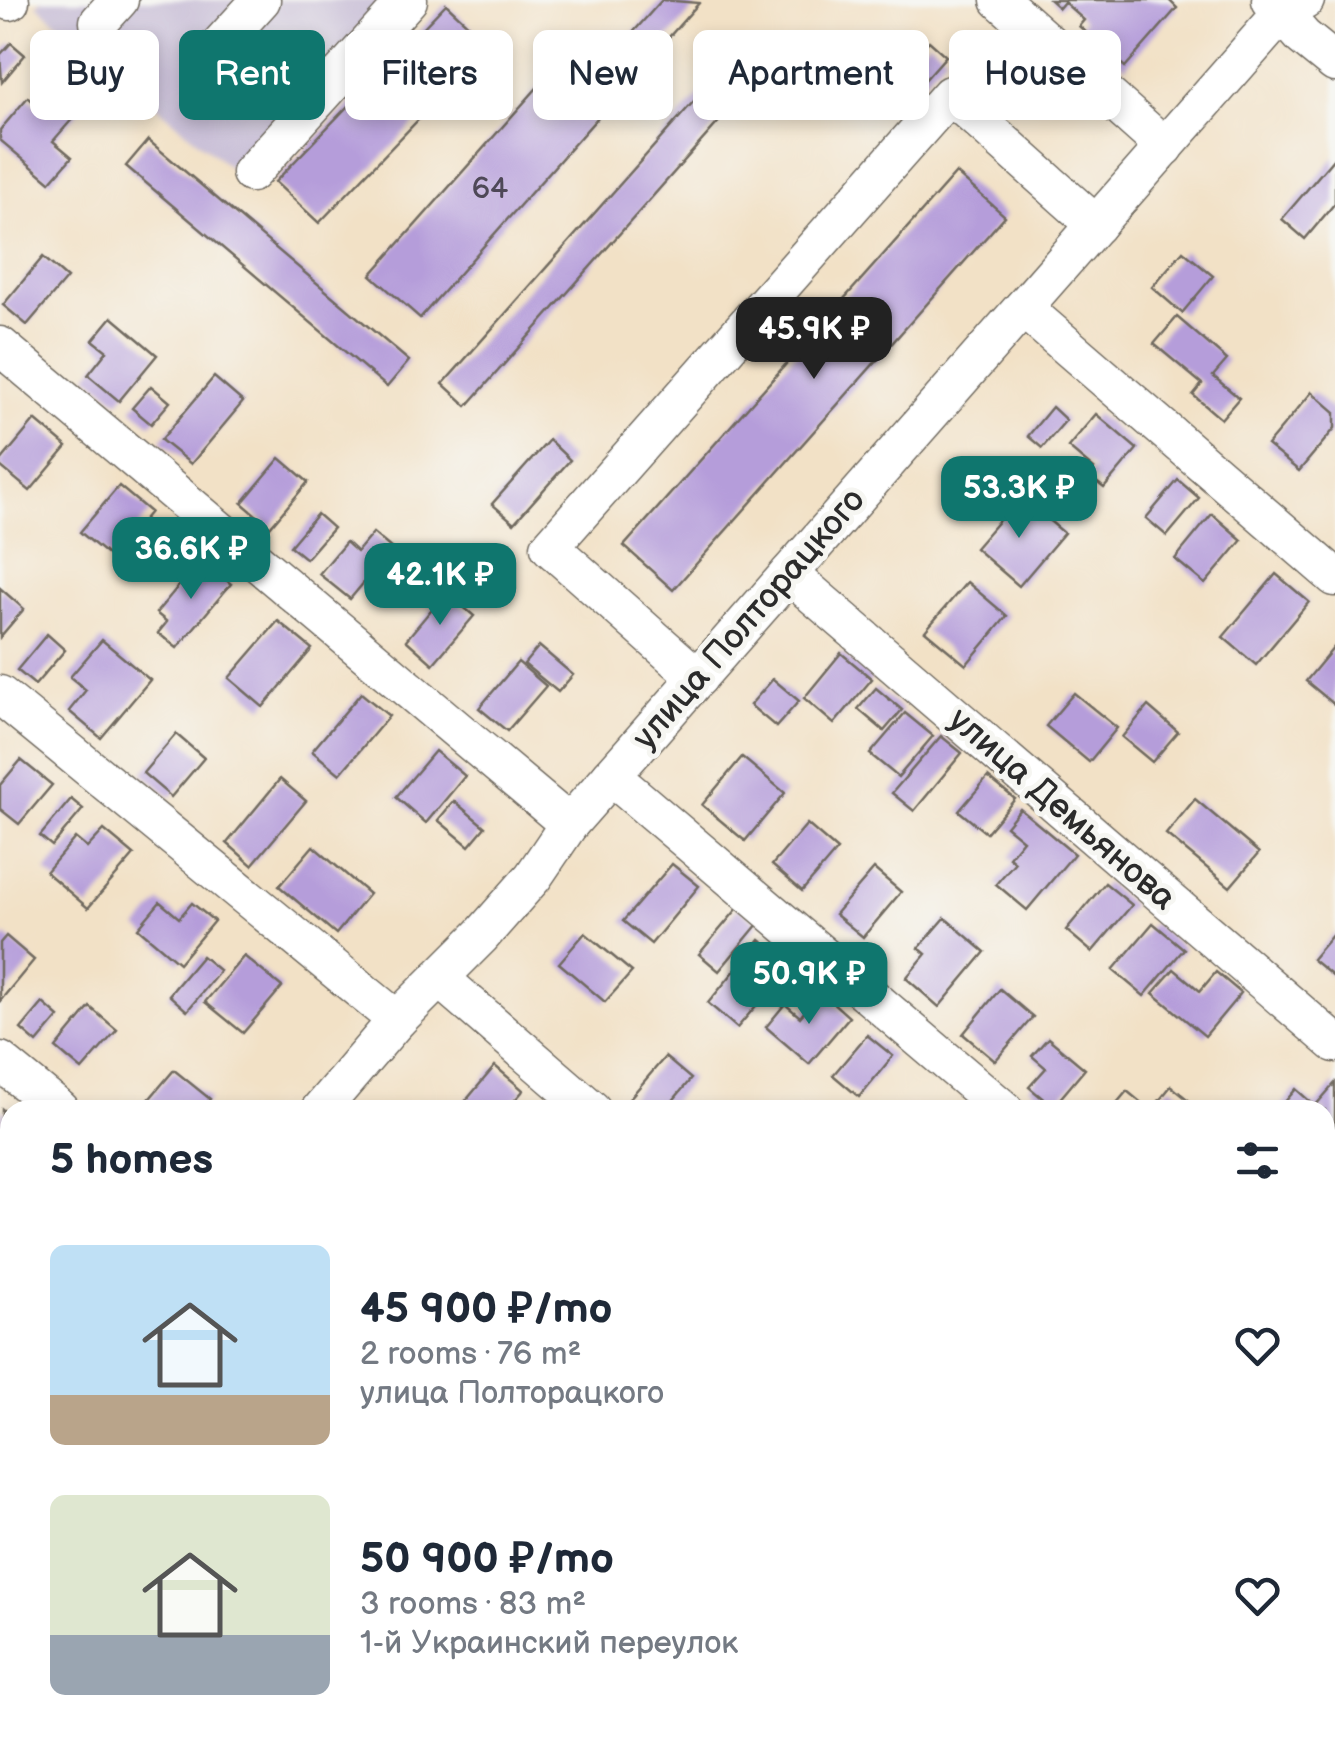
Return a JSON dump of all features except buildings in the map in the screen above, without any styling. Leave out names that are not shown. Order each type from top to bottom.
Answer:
[{"type":"street","points":[[233,30],[260,0]]},
{"type":"street","points":[[251,173],[408,0]]},
{"type":"street","points":[[1000,0],[1165,146]]},
{"type":"street","points":[[1286,4],[1304,37],[1335,63]]},
{"type":"street","name":"улица Полторацкого","points":[[329,1100],[533,877],[568,824],[1024,308],[1286,4]]},
{"type":"street","points":[[698,678],[550,546],[562,532],[950,96],[1096,225]]},
{"type":"street","points":[[1024,308],[1335,577]]},
{"type":"street","points":[[0,346],[568,824]]},
{"type":"street","name":"улица Демьянова","points":[[789,574],[1335,1043]]},
{"type":"street","points":[[0,695],[398,1020]]},
{"type":"street","points":[[611,776],[992,1100]]},
{"type":"street","points":[[439,978],[580,1100]]},
{"type":"street","points":[[0,1060],[48,1100]]},
{"type":"shaded area","points":[[42,0],[384,0],[357,30],[345,30],[345,43],[325,65],[325,30],[179,30],[179,120],[275,120],[231,169],[159,108],[159,30],[67,30],[37,5]]}]
